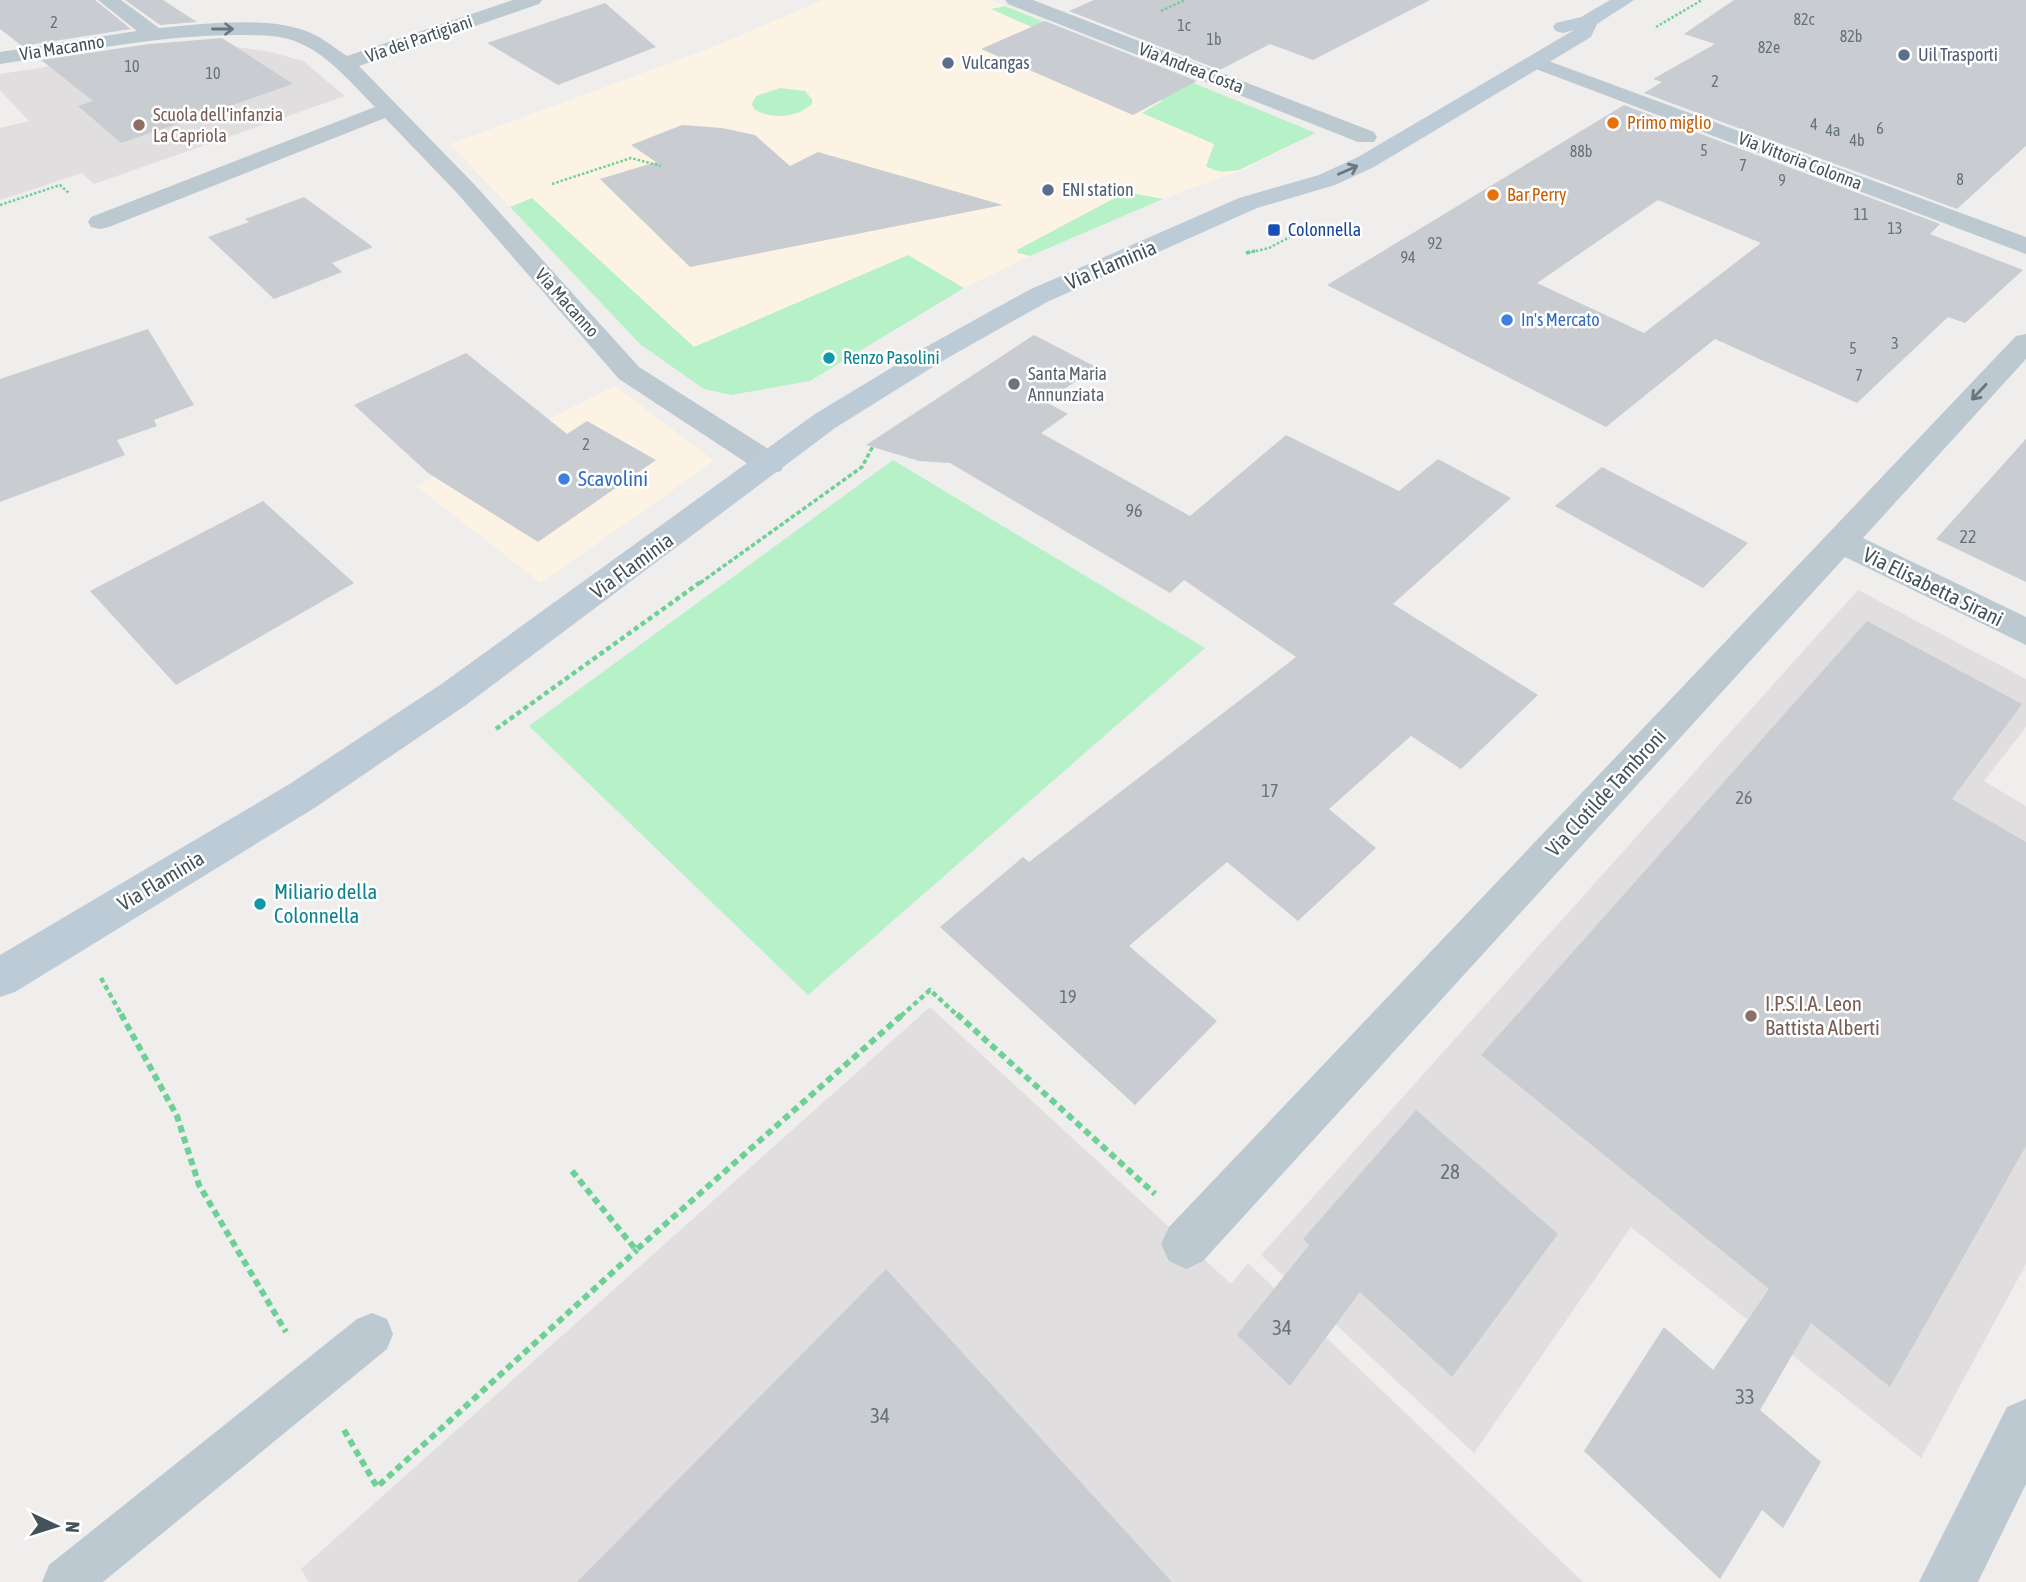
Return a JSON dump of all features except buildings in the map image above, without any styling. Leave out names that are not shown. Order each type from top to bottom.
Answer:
[{"type":"street","points":[[108,0],[155,34]]},
{"type":"street","name":"Via dei Partigiani","points":[[345,64],[532,0]]},
{"type":"street","name":"Via Andrea Costa","points":[[1015,0],[1366,137]]},
{"type":"street","name":"Via Flaminia","points":[[1283,191],[1366,137],[1566,26],[1588,21],[1624,0]]},
{"type":"street","name":"Via Flaminia","points":[[0,978],[302,796],[453,695],[835,414],[934,354],[1038,296],[1248,203],[1326,180],[1377,156],[1584,33],[1588,21]]},
{"type":"street","name":"Via Macanno","points":[[0,58],[155,34],[214,29],[263,29],[303,37],[345,64],[390,109],[465,188],[629,373],[770,464]]},
{"type":"street","name":"Via Vittoria Colonna","points":[[1535,62],[2026,246]]},
{"type":"street","points":[[100,222],[390,109]]},
{"type":"street","name":"Via Clotilde Tambroni","points":[[1191,1238],[2026,342]]},
{"type":"street","name":"Via Elisabetta Sirani","points":[[1841,541],[2026,632]]},
{"type":"street","points":[[1948,1582],[2026,1426]]},
{"type":"lane","points":[[66,1582],[372,1334]]},
{"type":"path","points":[[552,184],[631,158],[661,166]]},
{"type":"path","points":[[0,205],[60,185],[100,222]]},
{"type":"path","points":[[519,714],[862,467],[872,448]]},
{"type":"path","points":[[99,974],[177,1116],[199,1185],[377,1487],[637,1250],[929,990],[1191,1238]]},
{"type":"path","points":[[572,1171],[637,1250]]},
{"type":"shaded area","points":[[823,0],[991,0],[1316,133],[1249,167],[1163,199],[1030,256],[964,288],[810,381],[731,395],[704,389],[641,345],[450,144],[708,49]]},
{"type":"shaded area","name":"Scuola dell'infanzia La Capriola","points":[[229,46],[271,52],[303,61],[345,96],[94,184],[82,173],[0,200],[0,128],[29,121],[0,90],[0,74],[130,54]]},
{"type":"shaded area","points":[[615,386],[714,461],[541,583],[416,486]]},
{"type":"shaded area","name":"I.P.S.I.A. Leon Battista Alberti","points":[[1858,590],[2026,679],[2026,727],[1984,781],[2026,806],[2026,1264],[1921,1458],[1631,1227],[1474,1453],[1261,1255]]},
{"type":"shaded area","points":[[930,1007],[1231,1284],[1248,1263],[1583,1582],[309,1582],[301,1569]]},
{"type":"green space","points":[[1005,6],[1316,133],[1239,170],[1214,170],[1206,166],[1214,144],[1142,113],[1162,101],[1089,71],[1063,41],[991,9]]},
{"type":"green space","points":[[780,88],[805,91],[812,99],[812,104],[792,115],[784,116],[768,115],[754,109],[752,104],[756,96]]},
{"type":"green space","points":[[1126,192],[1163,199],[1030,256],[1018,253],[1017,250]]},
{"type":"green space","points":[[532,198],[694,347],[908,255],[964,288],[810,381],[731,395],[704,389],[641,345],[510,207]]},
{"type":"green space","points":[[893,460],[1205,648],[808,995],[529,726]]},
{"type":"place","name":"Uil Trasporti","points":[[1904,55]]},
{"type":"place","name":"Vulcangas","points":[[948,63]]},
{"type":"place","name":"Primo miglio","points":[[1613,123]]},
{"type":"place","name":"Scuola dell'infanzia La Capriola","points":[[139,125]]},
{"type":"place","name":"ENI station","points":[[1048,190]]},
{"type":"place","name":"Bar Perry","points":[[1493,195]]},
{"type":"place","name":"Colonnella","points":[[1274,230]]},
{"type":"place","name":"In's Mercato","points":[[1507,320]]},
{"type":"place","name":"Renzo Pasolini","points":[[829,358]]},
{"type":"place","name":"Santa Maria Annunziata","points":[[1014,384]]},
{"type":"place","name":"Scavolini","points":[[564,479]]},
{"type":"place","name":"Miliario della Colonnella","points":[[260,904]]},
{"type":"place","name":"I.P.S.I.A. Leon Battista Alberti","points":[[1751,1016]]}]
